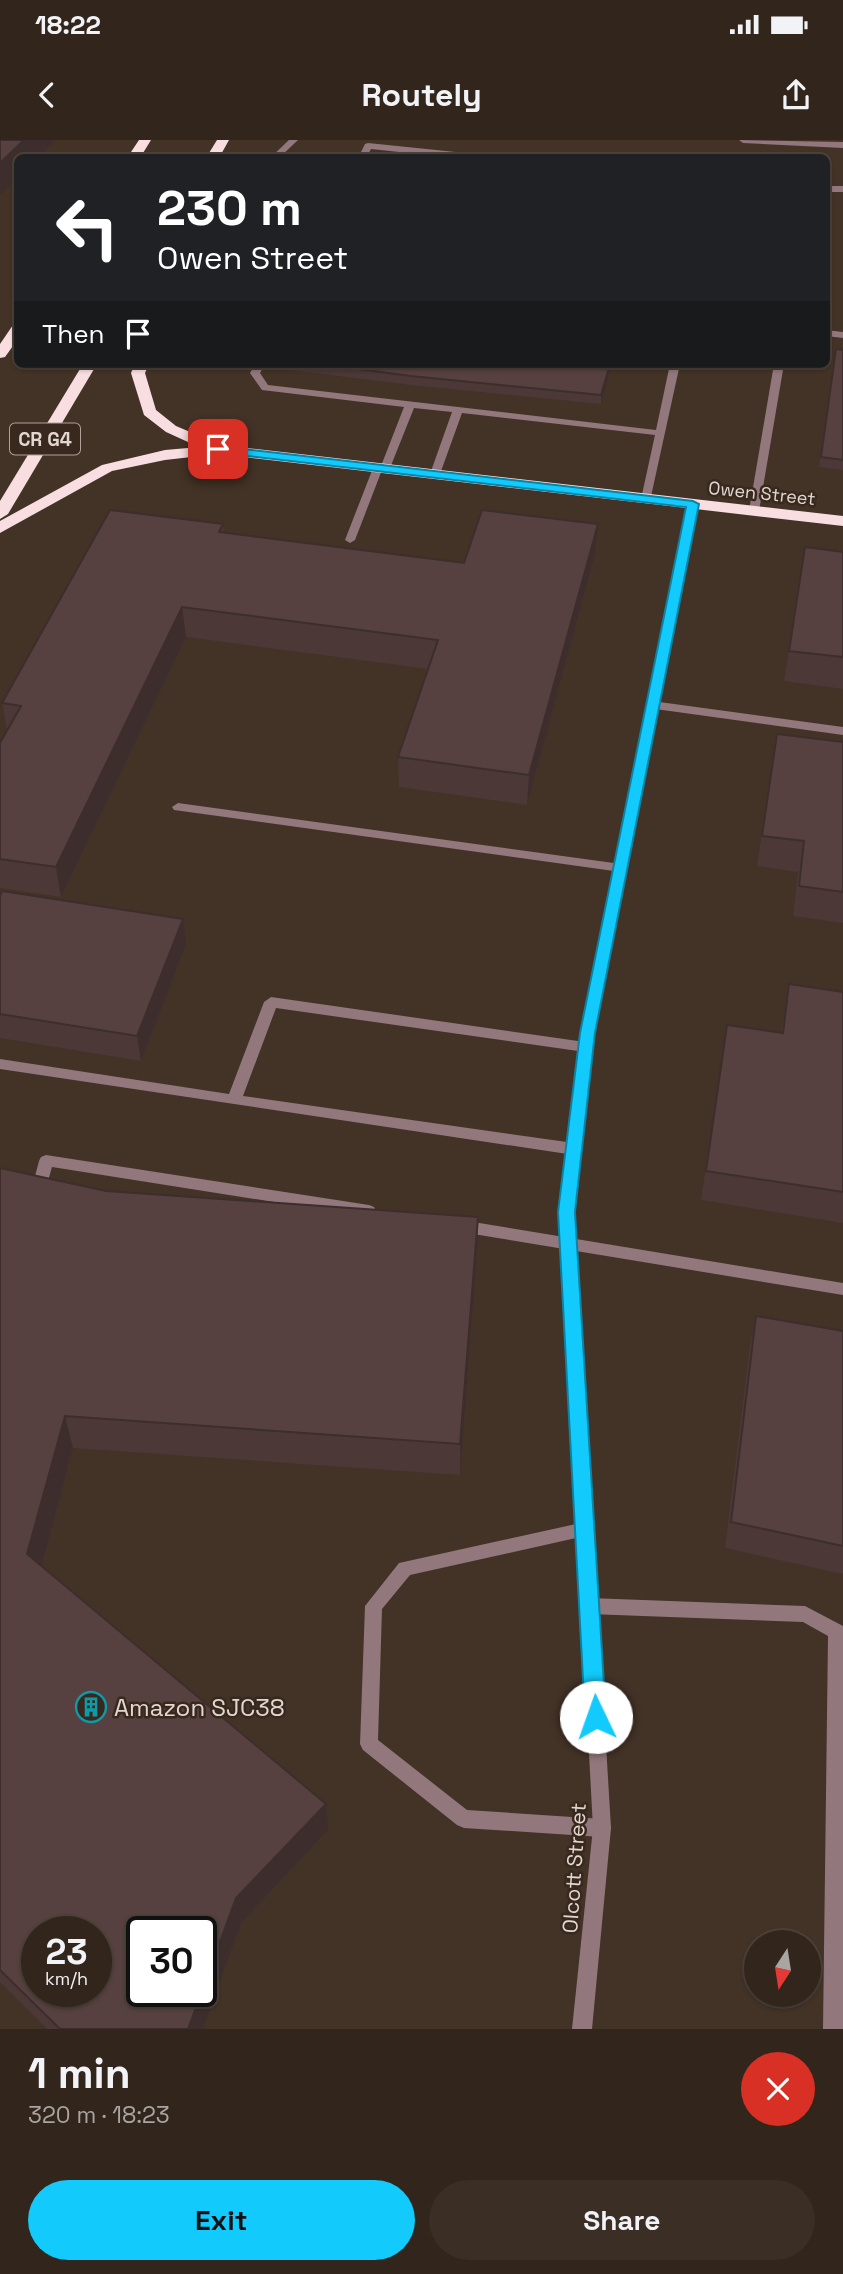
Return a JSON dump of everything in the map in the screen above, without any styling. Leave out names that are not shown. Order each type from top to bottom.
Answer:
[{"type":"highway","points":[[0,354],[14,334]]},
{"type":"highway","name":"CR G4","points":[[0,514],[88,368]]},
{"type":"highway","points":[[140,368],[138,373],[149,412],[172,429],[218,449]]},
{"type":"highway","points":[[0,528],[107,468],[164,455],[218,449]]},
{"type":"highway","name":"Owen Street","points":[[218,449],[843,521]]},
{"type":"street","points":[[278,154],[294,140]]},
{"type":"street","points":[[743,140],[843,145]]},
{"type":"street","points":[[364,154],[368,146],[446,154]]},
{"type":"street","points":[[258,368],[256,373],[265,388],[660,433]]},
{"type":"street","points":[[646,499],[674,368]]},
{"type":"street","points":[[754,511],[778,368]]},
{"type":"street","points":[[350,540],[410,405]]},
{"type":"street","points":[[435,474],[458,410]]},
{"type":"street","name":"Olcott Street","points":[[582,2029],[602,1828],[567,1212],[586,1047],[693,504]]},
{"type":"street","points":[[652,705],[843,732]]},
{"type":"street","points":[[178,807],[621,868]]},
{"type":"street","points":[[234,1100],[271,1002],[586,1047]]},
{"type":"street","points":[[0,1065],[574,1149]]},
{"type":"street","points":[[33,1209],[46,1161],[390,1215]]},
{"type":"street","points":[[444,1223],[843,1290]]},
{"type":"street","points":[[585,1529],[405,1568],[374,1606],[369,1744],[464,1819],[602,1828]]},
{"type":"street","points":[[589,1606],[805,1614],[837,1632],[833,2029]]},
{"type":"building","points":[[0,140],[24,140],[0,163]]},
{"type":"building","points":[[836,349],[843,350],[843,460],[821,457]]},
{"type":"building","points":[[351,368],[609,368],[601,395]]},
{"type":"building","points":[[110,510],[223,524],[219,532],[464,563],[482,510],[598,524],[529,775],[398,757],[438,640],[182,607],[56,867],[0,859],[0,743],[21,706],[2,703]]},
{"type":"building","points":[[805,547],[843,552],[843,657],[789,651]]},
{"type":"building","points":[[777,734],[843,742],[843,892],[799,886],[804,841],[762,836]]},
{"type":"building","points":[[2,891],[183,919],[137,1036],[0,1014]]},
{"type":"building","points":[[789,984],[843,992],[843,1192],[706,1171],[727,1025],[783,1033]]},
{"type":"building","name":"Amazon SJC38","points":[[0,1168],[106,1191],[478,1217],[460,1444],[65,1416],[27,1554],[326,1804],[236,1898],[217,1950],[217,1916],[126,1916],[126,2007],[196,2007],[188,2029],[60,2029],[38,2007],[112,2007],[112,1916],[21,1916],[21,1991],[0,1970]]},
{"type":"building","points":[[756,1316],[843,1331],[843,1546],[731,1522]]},
{"type":"place","name":"Amazon SJC38","points":[[91,1707]]},
{"type":"route","points":[[218,449],[693,504],[587,1033],[567,1212],[596,1717]]}]
